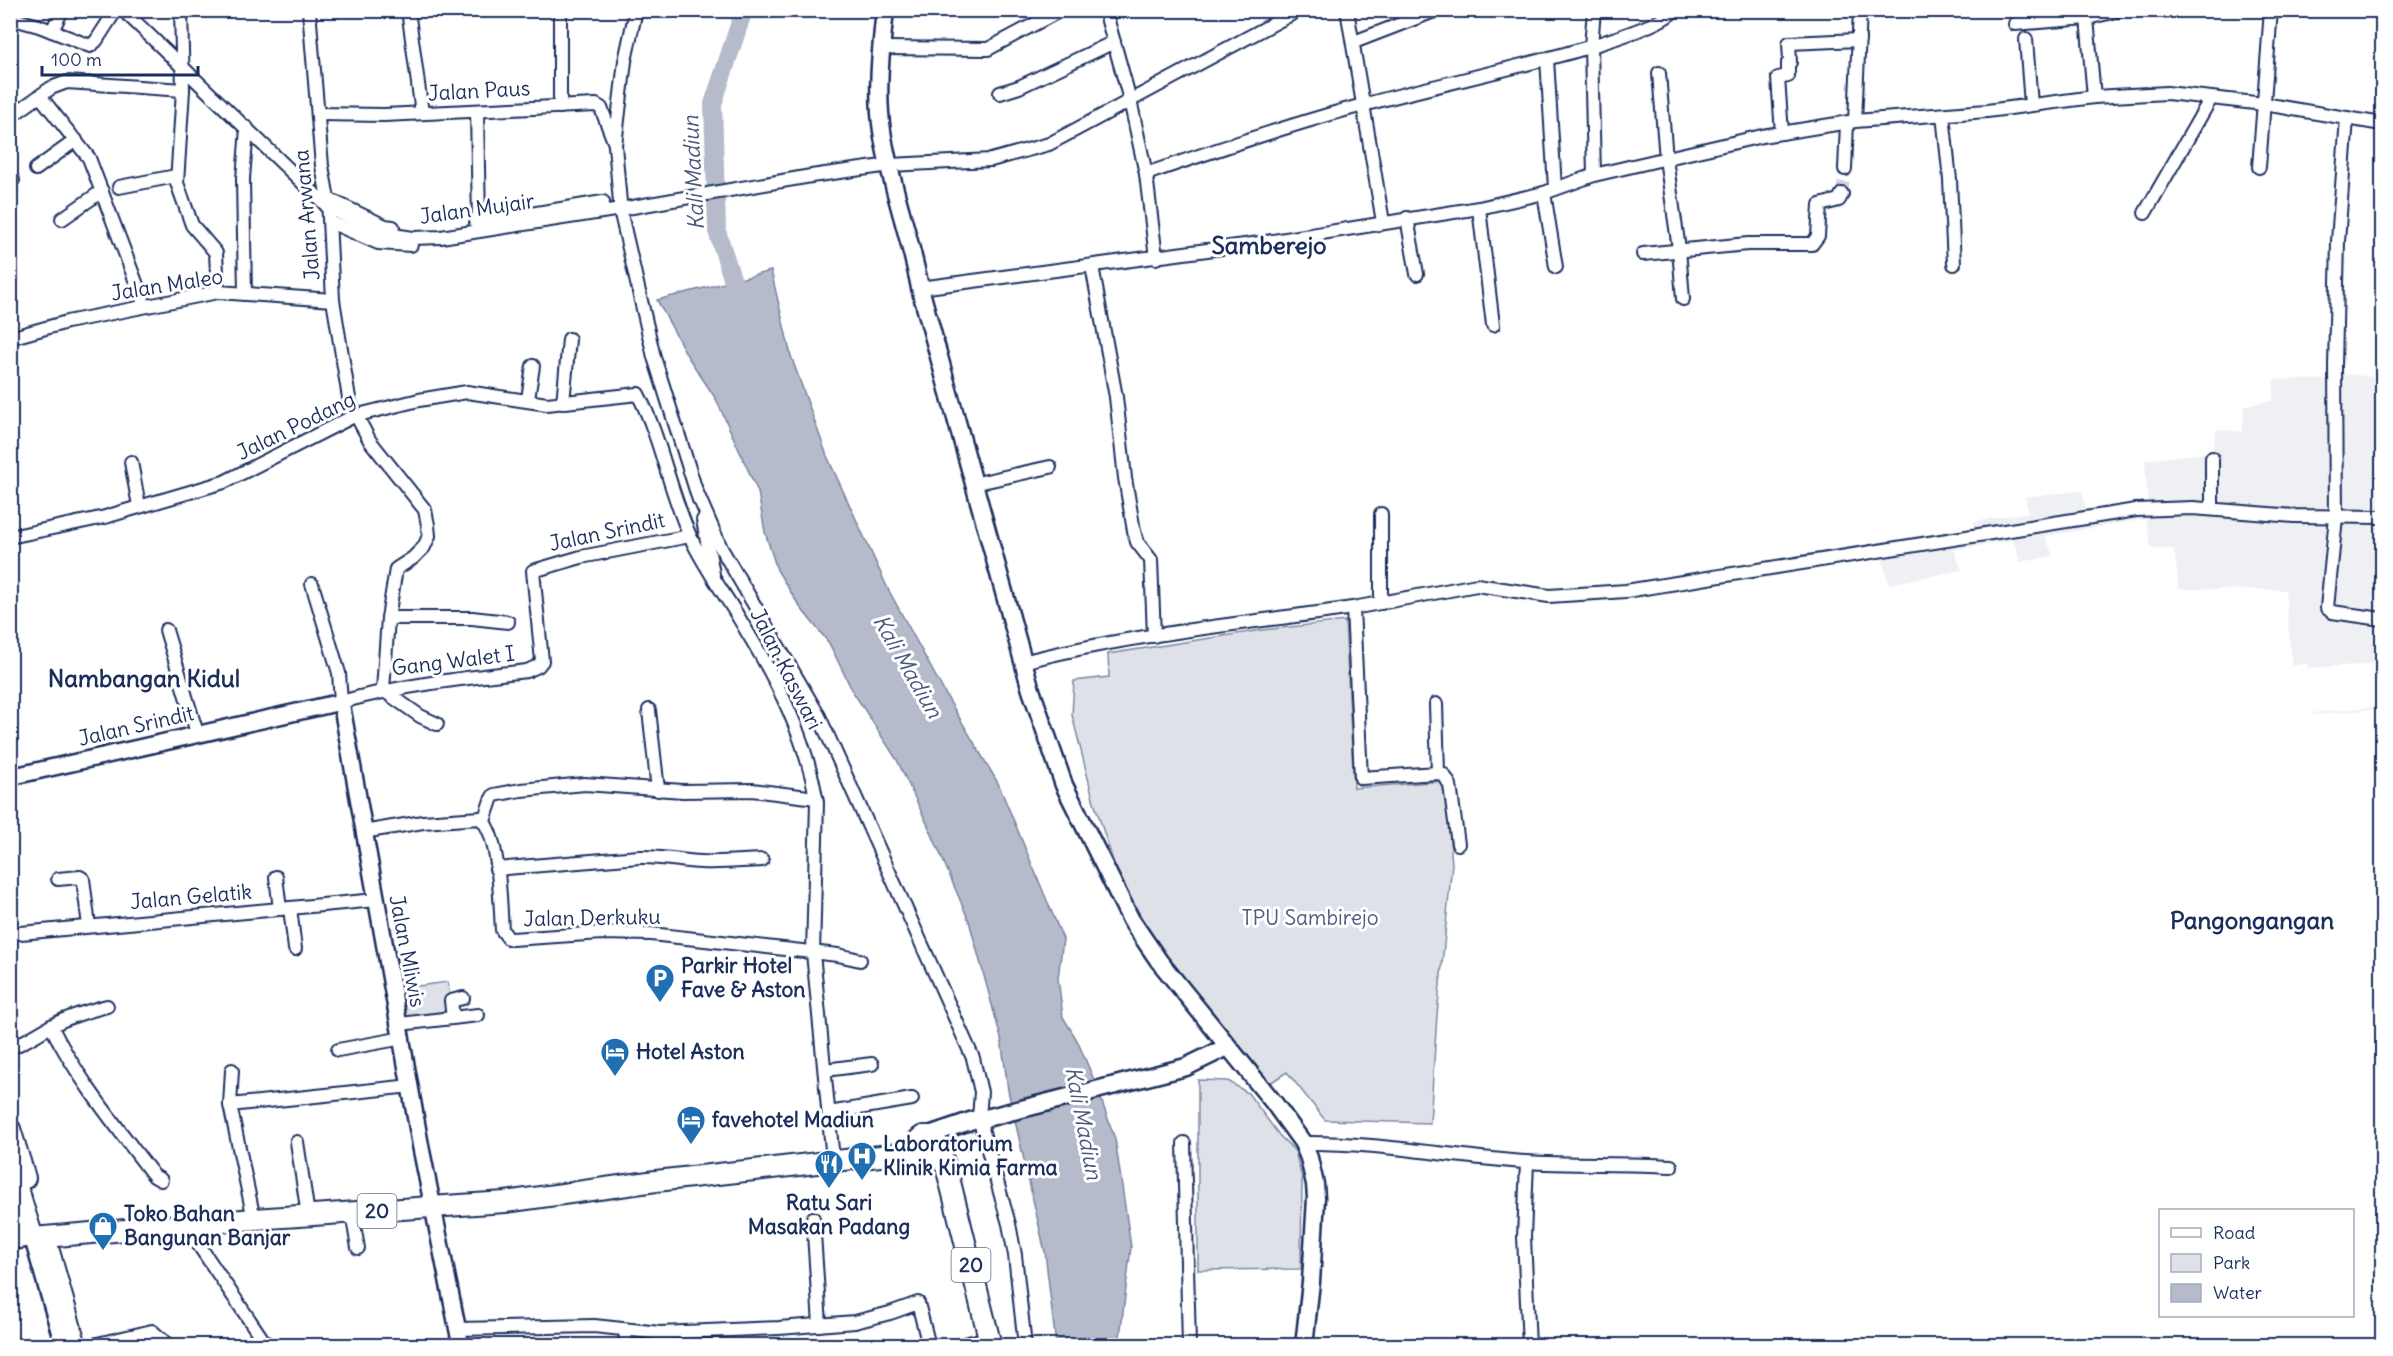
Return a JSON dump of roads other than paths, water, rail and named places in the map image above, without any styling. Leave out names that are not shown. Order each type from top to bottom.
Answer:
[{"type":"highway","points":[[10,1129],[39,1238]]},
{"type":"highway","name":"20","points":[[39,1238],[254,1219],[505,1202],[656,1181],[723,1175],[926,1146],[951,1185],[990,1342]]},
{"type":"highway","points":[[10,1165],[21,1198],[39,1238]]},
{"type":"highway","points":[[10,1229],[16,1220],[21,1198]]},
{"type":"main road","points":[[885,10],[880,96],[881,130],[920,288],[1023,662],[1064,785],[1131,920],[1159,961],[1274,1103],[1303,1143],[1309,1158],[1316,1198],[1311,1282],[1304,1346]]},
{"type":"main road","points":[[926,1146],[984,1120],[1186,1066],[1227,1047]]},
{"type":"main road","points":[[10,1241],[39,1238]]},
{"type":"main road","points":[[39,1238],[64,1346]]},
{"type":"main road","points":[[39,1238],[77,1346]]},
{"type":"street","points":[[52,31],[62,10]]},
{"type":"street","points":[[19,16],[92,45],[116,10]]},
{"type":"street","name":"Jalan Mujair","points":[[123,10],[226,112],[328,203],[373,230],[397,237],[413,238],[441,237],[890,165],[991,160],[1011,156],[1049,144],[1299,10]]},
{"type":"street","points":[[181,10],[183,90],[176,176],[192,225],[216,253],[218,292]]},
{"type":"street","name":"Jalan Arwana","points":[[309,10],[322,166],[330,222],[333,300],[346,383],[354,416],[370,441],[425,510],[429,537],[424,547],[395,571],[388,618]]},
{"type":"street","points":[[408,10],[422,113]]},
{"type":"street","points":[[560,10],[560,106]]},
{"type":"street","points":[[636,10],[625,61],[615,145],[622,209],[654,357],[697,493],[714,578]]},
{"type":"street","points":[[883,48],[988,49],[1062,10]]},
{"type":"street","points":[[1105,10],[1130,100],[1146,174],[1156,258]]},
{"type":"street","points":[[1347,10],[1383,222]]},
{"type":"street","points":[[1354,42],[1437,10]]},
{"type":"street","points":[[1594,10],[1591,46],[1594,176]]},
{"type":"street","points":[[1146,174],[1253,137],[1363,105],[1591,46],[1657,22],[1674,10]]},
{"type":"street","points":[[1845,169],[1859,40],[1860,10]]},
{"type":"street","points":[[2015,24],[2041,16],[2087,18],[2122,10]]},
{"type":"street","points":[[2259,167],[2271,10]]},
{"type":"street","points":[[2087,18],[2094,97]]},
{"type":"street","points":[[2026,39],[2031,105]]},
{"type":"street","points":[[1782,133],[1778,78],[1788,76],[1789,43],[1859,40]]},
{"type":"street","points":[[1000,93],[1019,87],[1114,42]]},
{"type":"street","points":[[1547,59],[1549,191],[1556,267]]},
{"type":"street","points":[[1659,73],[1666,159],[1679,249],[1683,299]]},
{"type":"street","points":[[10,117],[51,88],[67,82],[183,90]]},
{"type":"street","points":[[920,288],[1156,258],[1479,208],[1549,191],[1594,176],[1666,159],[1782,133],[1851,122],[1943,115],[2094,97],[2167,93],[2264,104],[2382,124]]},
{"type":"street","points":[[40,96],[89,158],[146,306]]},
{"type":"street","points":[[2145,213],[2211,98]]},
{"type":"street","name":"Jalan Paus","points":[[318,114],[422,113],[588,105],[601,108],[615,145]]},
{"type":"street","points":[[477,111],[479,223]]},
{"type":"street","points":[[1943,115],[1950,180],[1954,264]]},
{"type":"street","points":[[2347,118],[2338,241],[2336,517],[2328,611],[2382,619]]},
{"type":"street","points":[[245,294],[243,179],[247,129]]},
{"type":"street","points":[[36,169],[76,140]]},
{"type":"street","points":[[119,187],[176,176]]},
{"type":"street","points":[[62,219],[102,191]]},
{"type":"street","points":[[1643,254],[1748,243],[1812,244],[1818,236],[1820,205],[1839,200],[1842,194]]},
{"type":"street","points":[[328,203],[385,226],[401,229],[439,230],[603,202]]},
{"type":"street","points":[[1479,208],[1493,325]]},
{"type":"street","points":[[330,222],[378,243],[392,245],[444,243],[605,216]]},
{"type":"street","points":[[1407,218],[1417,274]]},
{"type":"street","points":[[1092,266],[1116,397],[1125,478],[1134,531],[1137,542],[1151,560],[1154,636]]},
{"type":"street","name":"Jalan Maleo","points":[[10,338],[67,322],[218,292],[333,300]]},
{"type":"street","points":[[563,403],[568,339]]},
{"type":"street","points":[[528,399],[533,366]]},
{"type":"street","name":"Jalan Podang","points":[[10,537],[105,517],[224,482],[354,416],[419,400],[467,392],[528,399],[547,404],[638,394]]},
{"type":"street","name":"Jalan Kaswari","points":[[638,394],[690,536],[746,629],[797,726],[814,782],[816,798],[813,953],[833,1160]]},
{"type":"street","points":[[2212,458],[2212,509]]},
{"type":"street","points":[[131,462],[139,506]]},
{"type":"street","points":[[973,484],[1050,466]]},
{"type":"street","points":[[697,493],[721,548],[788,659],[819,716],[973,1058],[981,1092],[984,1120],[1015,1255],[1025,1346]]},
{"type":"street","points":[[1023,662],[1057,653],[1154,636],[1353,608],[1477,585],[1549,596],[1626,591],[2136,510],[2212,509],[2382,518]]},
{"type":"street","points":[[1380,514],[1381,603]]},
{"type":"street","name":"Jalan Srindit","points":[[533,571],[581,557],[690,536]]},
{"type":"street","name":"Gang Walet I","points":[[383,690],[426,682],[527,671],[538,666],[542,661],[533,571]]},
{"type":"street","points":[[312,584],[339,673],[341,702],[383,690]]},
{"type":"street","points":[[1353,608],[1361,778],[1437,773],[1444,775],[1450,786],[1458,844]]},
{"type":"street","points":[[383,690],[388,618],[472,618],[508,622]]},
{"type":"street","points":[[166,630],[197,733]]},
{"type":"street","points":[[383,690],[420,716],[437,724]]},
{"type":"street","name":"Jalan Srindit","points":[[10,777],[341,702]]},
{"type":"street","name":"Jalan Mliwis","points":[[341,702],[363,832],[460,1346]]},
{"type":"street","points":[[1436,704],[1437,773]]},
{"type":"street","points":[[649,710],[658,790]]},
{"type":"street","points":[[363,832],[473,817],[484,821],[492,797],[521,790],[585,784],[658,790],[752,790],[816,798]]},
{"type":"street","name":"Jalan Derkuku","points":[[484,821],[493,844],[502,930],[508,938],[602,933],[651,934],[813,953]]},
{"type":"street","points":[[496,869],[639,856],[719,863],[762,860]]},
{"type":"street","points":[[58,879],[80,877],[83,879],[89,926]]},
{"type":"street","points":[[276,877],[295,949]]},
{"type":"street","name":"Jalan Gelatik","points":[[10,934],[376,900]]},
{"type":"street","points":[[813,953],[860,960]]},
{"type":"street","points":[[453,1017],[452,1000],[463,998]]},
{"type":"street","points":[[10,1048],[27,1042],[51,1026],[80,1013],[107,1006]]},
{"type":"street","points":[[338,1050],[453,1017],[478,1015]]},
{"type":"street","points":[[51,1026],[74,1065],[119,1129],[154,1176],[161,1180]]},
{"type":"street","points":[[825,1070],[872,1064]]},
{"type":"street","points":[[232,1070],[230,1106],[254,1219]]},
{"type":"street","points":[[230,1106],[411,1086]]},
{"type":"street","points":[[829,1113],[912,1099]]},
{"type":"street","points":[[297,1142],[308,1215]]},
{"type":"street","points":[[1184,1143],[1189,1346]]},
{"type":"street","points":[[1303,1143],[1355,1143],[1409,1152],[1527,1162],[1671,1166]]},
{"type":"street","points":[[1527,1162],[1524,1237],[1529,1346]]},
{"type":"street","points":[[352,1213],[358,1248]]},
{"type":"street","points":[[813,1218],[820,1325]]},
{"type":"street","points":[[188,1225],[192,1235],[267,1346]]},
{"type":"street","points":[[458,1329],[557,1325],[683,1333],[820,1325],[855,1322],[890,1313],[918,1302],[929,1346]]},
{"type":"street","points":[[626,1330],[626,1346]]},
{"type":"street","points":[[89,1346],[152,1331],[169,1346]]},
{"type":"street","points":[[955,1346],[990,1342]]},
{"type":"water","points":[[771,271],[791,356],[827,456],[888,589],[947,697],[998,783],[1063,939],[1058,978],[1063,1017],[1077,1040],[1095,1082],[1115,1139],[1131,1247],[1119,1345],[1056,1345],[1045,1252],[1008,1090],[1001,1038],[969,921],[897,760],[853,692],[829,643],[800,607],[777,570],[765,532],[758,492],[716,399],[688,357],[657,300]]},
{"type":"waterway","name":"Kali Madiun","points":[[740,303],[717,231],[713,104],[744,10]]},
{"type":"tunnel","points":[[1842,194],[1845,169]]},
{"type":"place","name":"Parkir Hotel Fave & Aston","points":[[660,1004]]},
{"type":"place","name":"Hotel Aston","points":[[615,1078]]},
{"type":"place","name":"favehotel Madiun","points":[[691,1146]]},
{"type":"place","name":"Laboratorium Klinik Kimia Farma","points":[[862,1182]]},
{"type":"place","name":"Ratu Sari Masakan Padang","points":[[829,1190]]},
{"type":"place","name":"Toko Bahan Bangunan Banjar","points":[[103,1252]]},
{"type":"district","name":"Samberejo","points":[[1269,246]]},
{"type":"district","name":"Nambangan Kidul","points":[[144,679]]},
{"type":"district","name":"Pangongangan","points":[[2252,921]]},
{"type":"park label","name":"TPU Sambirejo","points":[[1310,918]]}]
